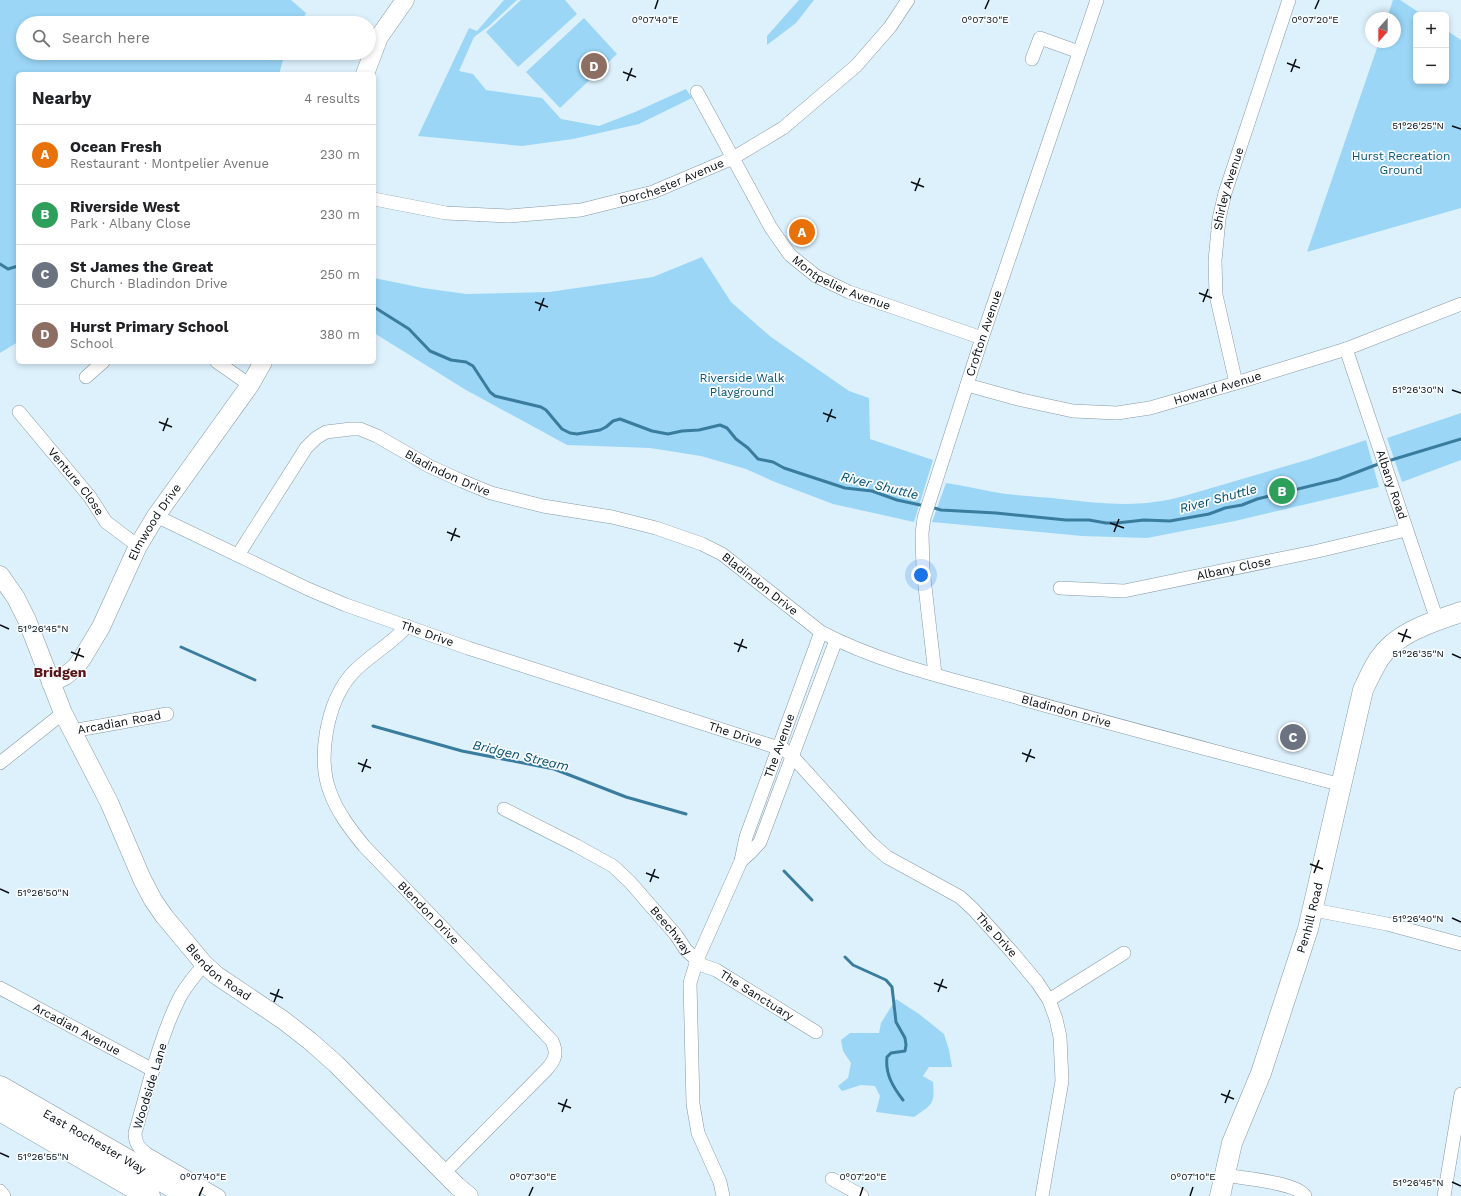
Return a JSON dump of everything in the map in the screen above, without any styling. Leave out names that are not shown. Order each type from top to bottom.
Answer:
[{"type":"highway","name":"East Rochester Way","points":[[0,1087],[189,1196]]},
{"type":"highway","name":"East Rochester Way","points":[[0,1110],[149,1196]]},
{"type":"main road","points":[[376,47],[380,37],[405,0]]},
{"type":"main road","points":[[366,72],[371,60]]},
{"type":"main road","name":"Elmwood Drive","points":[[51,683],[65,676],[77,666],[91,645],[101,627],[138,546],[156,516],[250,385],[262,364]]},
{"type":"main road","name":"Blendon Road","points":[[0,575],[16,598],[63,714],[110,802],[142,879],[153,900],[164,916],[204,964],[227,983],[283,1020],[310,1041],[336,1064],[444,1173],[469,1196]]},
{"type":"main road","name":"Penhill Road","points":[[1220,1196],[1234,1136],[1261,1073],[1314,910],[1341,785],[1364,690],[1374,667],[1380,658],[1392,646],[1406,635],[1437,620],[1461,612]]},
{"type":"street","name":"Dorchester Avenue","points":[[376,199],[446,213],[509,216],[581,210],[653,192],[733,158],[783,128],[856,66],[890,27],[908,0]]},
{"type":"street","name":"Crofton Avenue","points":[[935,674],[923,569],[922,524],[982,338],[1097,0]]},
{"type":"street","name":"Shirley Avenue","points":[[1236,383],[1216,296],[1215,261],[1218,219],[1225,193],[1289,0]]},
{"type":"street","points":[[1032,59],[1040,38],[1079,52]]},
{"type":"street","name":"Montpelier Avenue","points":[[697,92],[771,228],[790,254],[816,276],[849,292],[982,338]]},
{"type":"street","name":"Howard Avenue","points":[[967,385],[1022,400],[1073,411],[1117,413],[1150,408],[1236,383],[1346,348],[1461,304]]},
{"type":"street","name":"Albany Road","points":[[1346,348],[1437,620]]},
{"type":"street","points":[[86,377],[101,364]]},
{"type":"street","points":[[220,364],[250,385]]},
{"type":"street","name":"Venture Close","points":[[19,412],[90,497],[106,522],[138,546]]},
{"type":"street","name":"Bladindon Drive","points":[[238,555],[306,448],[316,438],[326,432],[360,429],[377,436],[429,466],[491,492],[543,506],[612,517],[656,528],[702,544],[722,554],[820,632],[868,653],[935,674],[1341,785]]},
{"type":"street","name":"The Drive","points":[[156,516],[318,594],[346,605],[468,648],[778,746],[785,750],[866,838],[882,853],[960,897],[974,910],[1012,952],[1037,982],[1049,1000],[1060,1036],[1062,1081],[1042,1196]]},
{"type":"street","name":"Albany Close","points":[[1060,588],[1124,591],[1318,551],[1406,530]]},
{"type":"street","name":"Blendon Drive","points":[[407,626],[398,637],[360,666],[349,677],[340,694],[332,712],[325,737],[324,754],[326,776],[330,792],[339,811],[364,846],[552,1041],[556,1049],[556,1056],[546,1070],[444,1173]]},
{"type":"street","name":"The Avenue","points":[[696,962],[741,861],[746,837],[820,632]]},
{"type":"street","name":"The Avenue","points":[[741,861],[760,842],[836,640]]},
{"type":"street","points":[[0,763],[63,714]]},
{"type":"street","name":"Arcadian Road","points":[[72,731],[167,714]]},
{"type":"street","name":"Beechway","points":[[504,810],[587,851],[613,866],[630,882],[676,935],[696,962],[690,983],[693,1104],[698,1133],[720,1182],[723,1196]]},
{"type":"street","points":[[1314,910],[1387,924],[1461,944]]},
{"type":"street","points":[[1049,1000],[1124,953]]},
{"type":"street","name":"The Sanctuary","points":[[696,962],[716,970],[816,1032]]},
{"type":"street","name":"Woodside Lane","points":[[204,964],[180,997],[172,1014],[153,1070],[135,1133],[136,1142],[142,1151],[219,1196]]},
{"type":"street","name":"Arcadian Avenue","points":[[0,988],[153,1070]]},
{"type":"street","points":[[1444,1196],[1461,1094]]},
{"type":"street","points":[[1224,1175],[1293,1187],[1305,1196]]},
{"type":"street","points":[[832,1179],[862,1196]]},
{"type":"street","points":[[0,1191],[4,1196]]},
{"type":"green space","points":[[0,0],[291,0],[306,13],[304,16],[16,16],[16,60],[283,60],[280,72],[16,72],[16,343],[0,353]]},
{"type":"green space","points":[[504,0],[517,0],[489,26],[474,37],[459,71],[473,74],[486,90],[542,98],[561,119],[599,126],[635,112],[686,89],[692,98],[639,124],[573,139],[522,146],[418,136],[469,28],[477,31]]},
{"type":"green space","points":[[521,0],[565,0],[577,14],[518,67],[486,32]]},
{"type":"green space","points":[[799,0],[814,0],[796,23],[767,45],[767,36]]},
{"type":"green space","name":"Hurst Recreation Ground","points":[[1393,0],[1400,0],[1418,12],[1413,12],[1413,84],[1449,84],[1449,32],[1461,40],[1461,208],[1307,252],[1377,48],[1401,48],[1401,12],[1389,12]]},
{"type":"green space","points":[[584,18],[617,54],[560,108],[526,72]]},
{"type":"green space","name":"Riverside Walk Playground","points":[[702,257],[731,302],[771,337],[849,391],[869,398],[870,439],[933,460],[914,522],[833,504],[775,482],[746,469],[701,456],[650,448],[567,445],[466,390],[376,334],[376,278],[423,288],[466,294],[549,292],[653,277]]},
{"type":"green space","points":[[1461,413],[1461,460],[1402,482],[1387,438]]},
{"type":"green space","points":[[1366,440],[1379,487],[1235,521],[1147,538],[1082,536],[932,522],[946,483],[1006,494],[1093,502],[1138,504],[1184,496],[1310,459]]},
{"type":"green space","points":[[896,999],[919,1014],[944,1034],[952,1067],[929,1067],[923,1076],[933,1082],[933,1100],[914,1117],[876,1112],[880,1096],[875,1086],[861,1085],[842,1091],[838,1086],[848,1078],[851,1063],[843,1051],[841,1040],[850,1033],[879,1033],[881,1023]]},
{"type":"waterway","name":"River Shuttle","points":[[0,264],[8,269],[16,267]]},
{"type":"waterway","name":"River Shuttle","points":[[376,308],[409,329],[430,351],[451,360],[466,362],[473,366],[490,392],[495,396],[541,407],[546,410],[562,429],[570,433],[577,434],[600,430],[613,421],[620,419],[652,431],[668,434],[699,430],[720,425],[727,428],[736,439],[748,448],[758,459],[773,462],[784,468],[845,488],[872,491],[897,500],[925,506]]},
{"type":"waterway","name":"River Shuttle","points":[[1388,461],[1461,439]]},
{"type":"waterway","name":"River Shuttle","points":[[931,507],[941,510],[996,513],[1066,520],[1089,520],[1106,523],[1144,520],[1170,521],[1209,514],[1225,508],[1242,505],[1257,499],[1339,479],[1381,463]]},
{"type":"waterway","name":"Bridgen Stream","points":[[181,647],[255,680]]},
{"type":"waterway","name":"Bridgen Stream","points":[[373,726],[462,751],[554,769],[626,797],[686,814]]},
{"type":"waterway","name":"Bridgen Stream","points":[[784,871],[812,900]]},
{"type":"waterway","name":"Bridgen Stream","points":[[845,957],[853,965],[886,980],[892,987],[896,1022],[905,1038],[906,1045],[905,1051],[891,1053],[887,1057],[887,1069],[893,1085],[903,1100]]},
{"type":"place","name":"Hurst Primary School","points":[[594,66]]},
{"type":"place","name":"Ocean Fresh","points":[[802,232]]},
{"type":"place","name":"Riverside West","points":[[1282,491]]},
{"type":"place","name":"St James the Great","points":[[1293,737]]},
{"type":"district","name":"Bridgen","points":[[60,672]]}]
